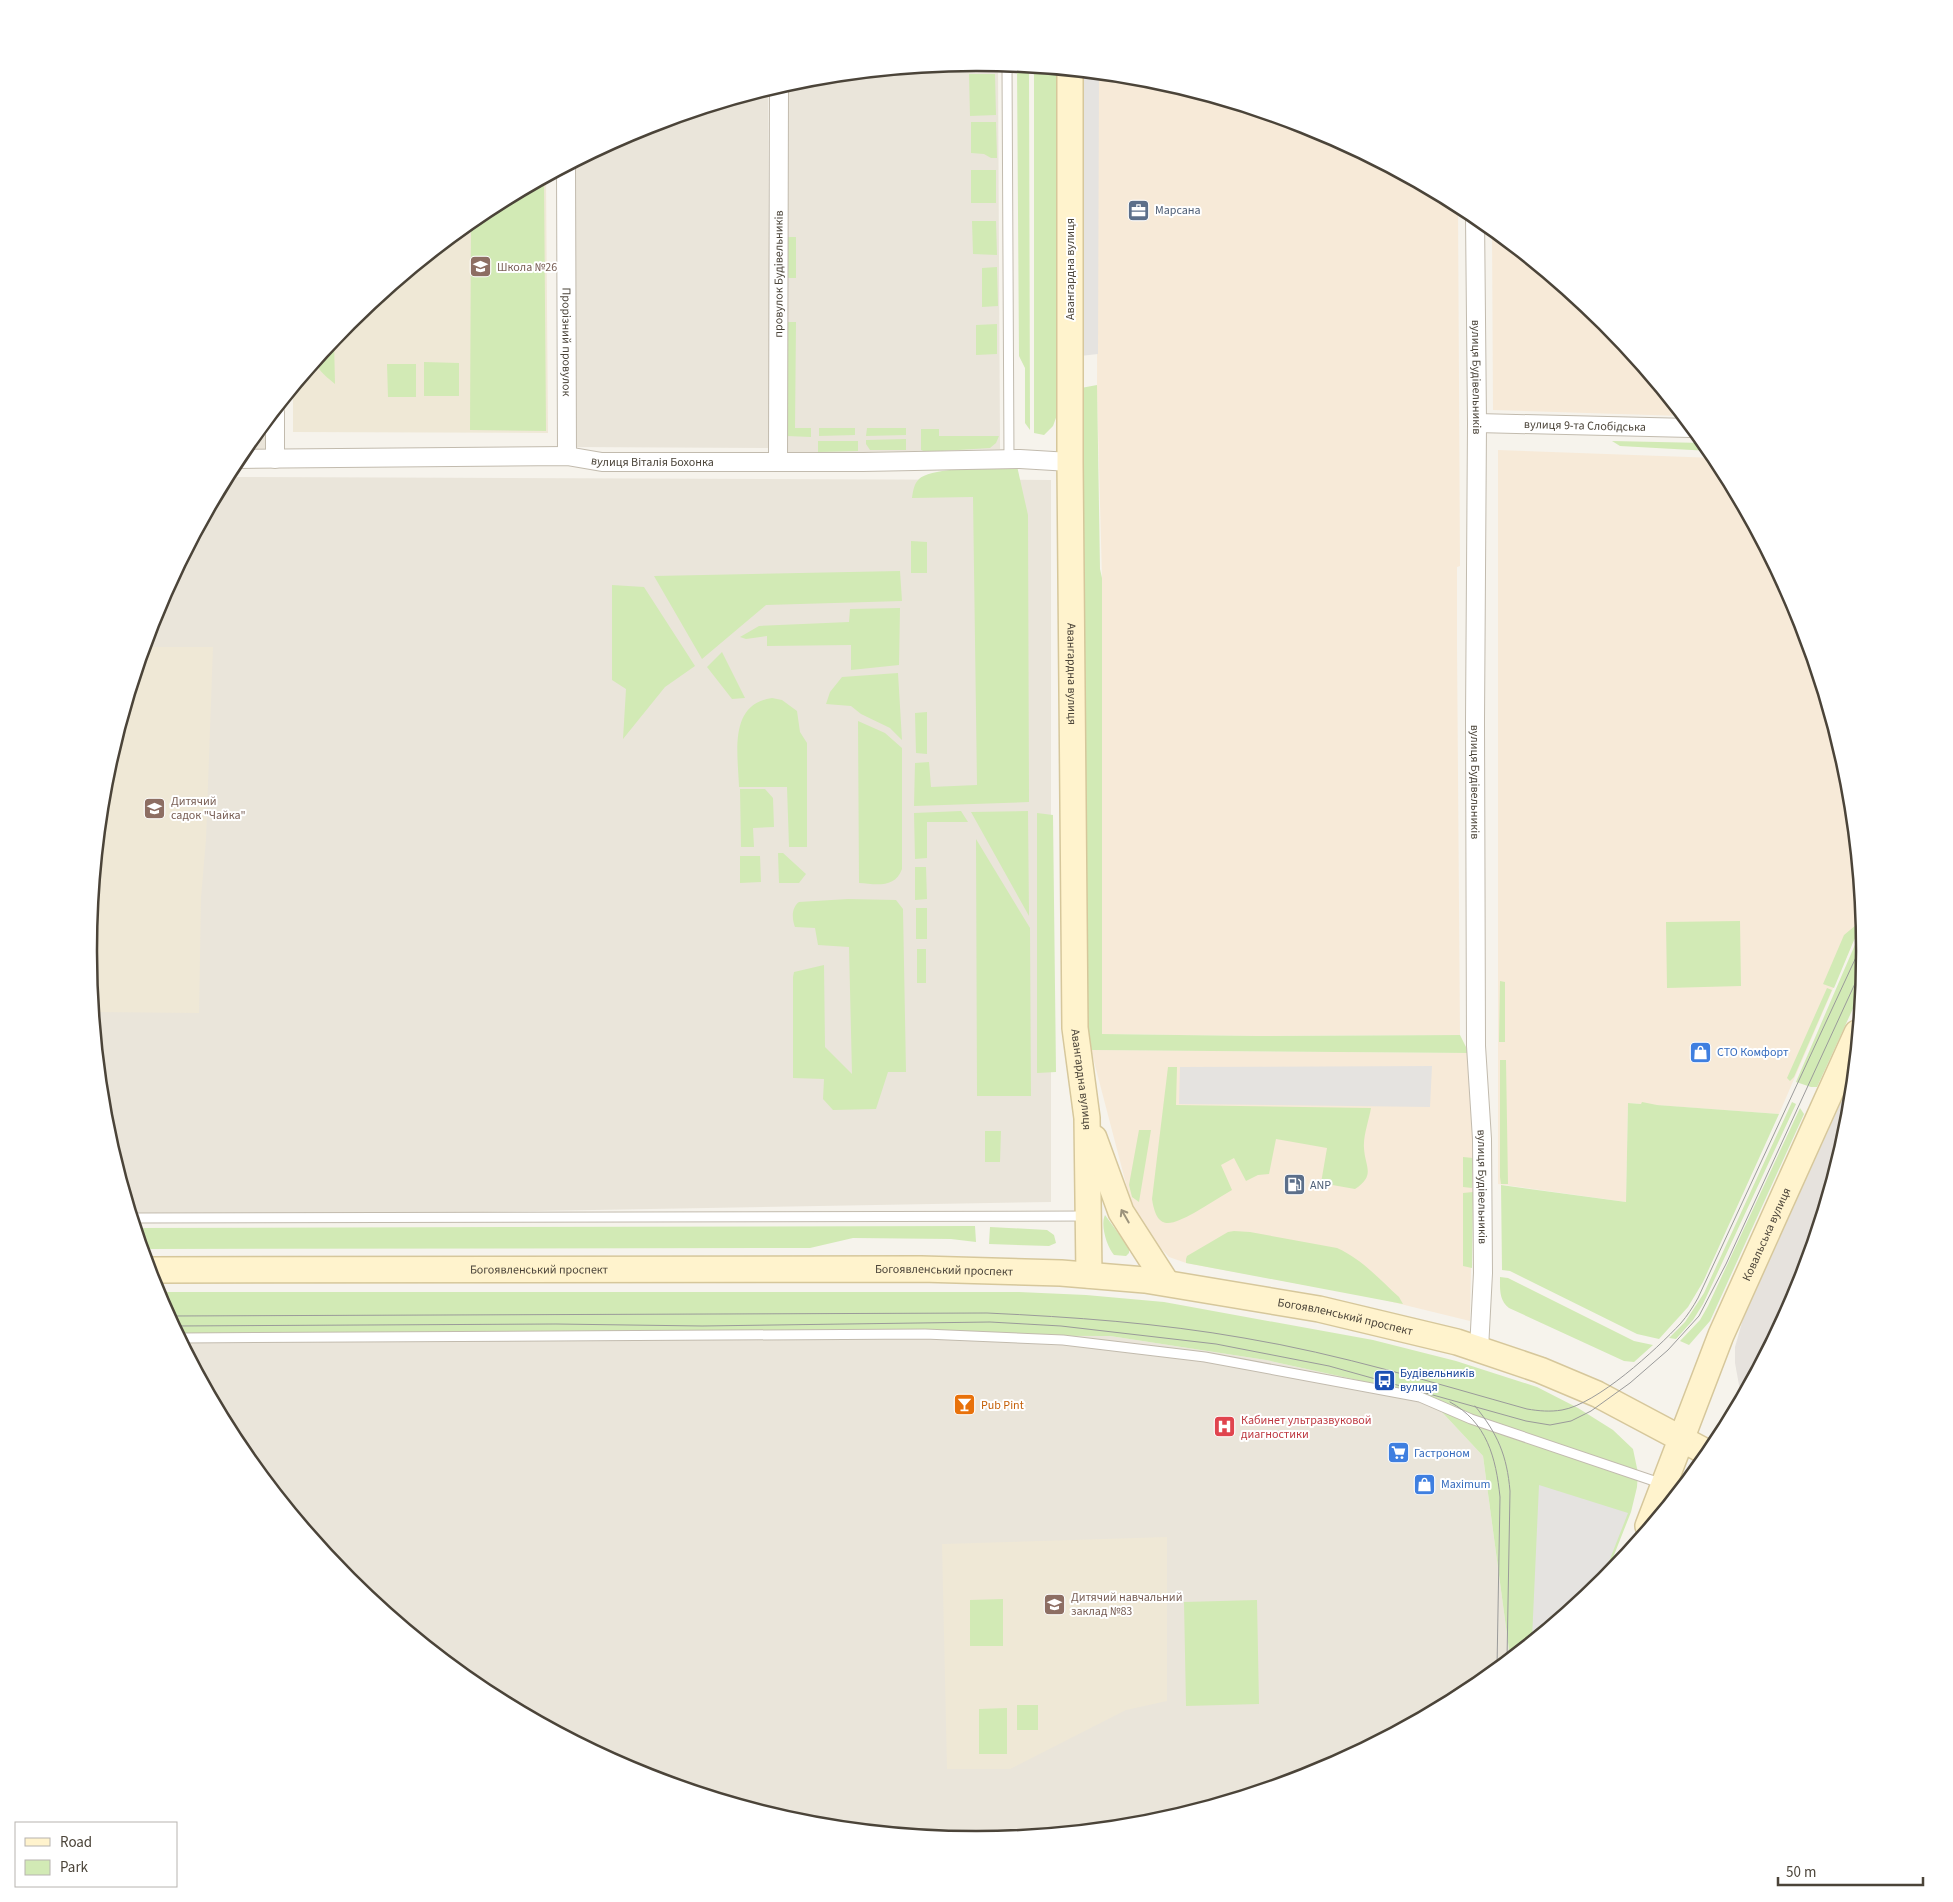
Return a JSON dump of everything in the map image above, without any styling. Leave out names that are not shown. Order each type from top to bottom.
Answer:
[{"type":"main road","name":"Авангардна вулиця","points":[[1070,77],[1070,462],[1075,1028],[1087,1118],[1090,1216],[1089,1275]]},
{"type":"main road","name":"Ковальська вулиця","points":[[1682,1439],[1722,1335],[1848,1064]]},
{"type":"main road","points":[[1087,1118],[1121,1212],[1166,1282]]},
{"type":"main road","name":"Богоявленський проспект","points":[[157,1270],[902,1269],[1061,1273],[1166,1282],[1318,1309],[1478,1348],[1540,1370],[1597,1394],[1701,1449]]},
{"type":"main road","points":[[1654,1512],[1682,1439]]},
{"type":"street","name":"провулок Будівельників","points":[[778,462],[779,94]]},
{"type":"street","name":"Прорізний провулок","points":[[566,173],[566,456]]},
{"type":"street","name":"вулиця Будівельників","points":[[1475,227],[1477,423],[1475,721],[1476,1046],[1482,1139],[1483,1263],[1478,1348]]},
{"type":"street","points":[[275,421],[275,459]]},
{"type":"street","name":"вулиця 9-та Слобідська","points":[[1477,423],[1683,428]]},
{"type":"street","name":"вулиця Віталія Бохонка","points":[[247,460],[566,456],[602,462],[1009,459],[1070,462]]},
{"type":"lane","points":[[1007,72],[1009,459]]},
{"type":"lane","points":[[138,1218],[1090,1216]]},
{"type":"lane","points":[[186,1338],[925,1334],[1063,1340],[1205,1357],[1420,1397],[1471,1419],[1665,1484]]},
{"type":"shaded area","points":[[998,72],[1000,449],[784,454],[785,93],[862,79],[919,73]]},
{"type":"shaded area","points":[[1084,78],[1099,80],[1098,354],[1080,356]]},
{"type":"shaded area","points":[[1098,80],[1148,88],[1204,101],[1259,118],[1313,138],[1366,162],[1416,189],[1458,216],[1460,566],[1457,567],[1457,646],[1460,1035],[1256,1036],[1102,1034],[1102,578],[1097,391]]},
{"type":"shaded area","points":[[768,97],[770,448],[571,447],[571,171],[640,138],[694,118]]},
{"type":"shaded area","name":"Школа №26","points":[[546,184],[548,433],[293,432],[293,398],[354,329],[396,290],[441,253],[488,220]]},
{"type":"shaded area","points":[[1492,239],[1557,290],[1599,329],[1638,371],[1675,416],[1493,410]]},
{"type":"shaded area","points":[[266,433],[266,450],[254,449]]},
{"type":"shaded area","points":[[1498,450],[1705,458],[1738,511],[1766,562],[1810,668],[1826,723],[1839,779],[1849,836],[1856,938],[1779,1114],[1628,1103],[1626,1202],[1498,1184]]},
{"type":"shaded area","points":[[236,477],[1051,480],[1051,1202],[138,1218],[114,1123],[104,1066],[99,1009],[97,951],[99,893],[104,836],[114,779],[127,723],[143,668],[187,562]]},
{"type":"shaded area","name":"Дитячий садок \"Чайка\"","points":[[151,647],[213,647],[206,839],[201,898],[199,1013],[99,1012],[97,951],[99,893],[104,836],[114,779],[127,723]]},
{"type":"shaded area","points":[[1091,1050],[1469,1053],[1473,1158],[1470,1321],[1376,1298],[1186,1263],[1169,1257],[1151,1238],[1131,1203]]},
{"type":"shaded area","points":[[1432,1066],[1430,1107],[1179,1104],[1180,1067]]},
{"type":"shaded area","points":[[1844,1097],[1826,1179],[1810,1234],[1766,1340],[1740,1388],[1735,1363],[1735,1347],[1743,1319]]},
{"type":"shaded area","points":[[184,1333],[1110,1336],[1266,1360],[1426,1395],[1483,1456],[1509,1651],[1465,1682],[1416,1713],[1366,1740],[1313,1764],[1259,1784],[1204,1801],[1148,1814],[1034,1829],[976,1831],[919,1829],[805,1814],[749,1801],[694,1784],[640,1764],[587,1740],[537,1713],[488,1682],[441,1649],[396,1612],[354,1573],[315,1531],[279,1487],[245,1440],[215,1391]]},
{"type":"shaded area","points":[[1539,1485],[1628,1513],[1609,1563],[1557,1612],[1532,1632]]},
{"type":"shaded area","name":"Дитячий навчальний заклад №83","points":[[1167,1537],[1167,1701],[1126,1710],[1010,1769],[947,1769],[942,1544]]},
{"type":"green space","points":[[1017,72],[1029,73],[1030,430],[1025,423],[1025,368],[1019,356]]},
{"type":"green space","points":[[1034,73],[1056,75],[1057,415],[1053,426],[1044,435],[1034,433]]},
{"type":"green space","points":[[969,74],[995,74],[996,115],[970,116]]},
{"type":"green space","points":[[971,122],[996,122],[997,158],[971,153]]},
{"type":"green space","points":[[971,170],[996,170],[996,203],[971,203]]},
{"type":"green space","points":[[544,185],[546,431],[470,430],[471,232]]},
{"type":"green space","points":[[972,221],[996,221],[997,255],[973,254]]},
{"type":"green space","points":[[785,237],[796,237],[796,278],[784,278]]},
{"type":"green space","points":[[997,267],[998,306],[982,307],[982,268]]},
{"type":"green space","points":[[783,322],[796,322],[795,428],[811,428],[811,437],[787,436],[784,425]]},
{"type":"green space","points":[[997,324],[997,354],[976,355],[976,325]]},
{"type":"green space","points":[[334,350],[335,384],[318,367]]},
{"type":"green space","points":[[424,362],[459,363],[459,396],[424,396]]},
{"type":"green space","points":[[387,364],[416,364],[416,397],[388,397]]},
{"type":"green space","points":[[1097,385],[1100,569],[1102,578],[1102,1034],[1256,1036],[1460,1035],[1469,1053],[1091,1050],[1084,1028],[1081,388]]},
{"type":"green space","points":[[819,428],[855,428],[855,435],[819,436]]},
{"type":"green space","points":[[867,428],[906,428],[906,435],[866,436]]},
{"type":"green space","points":[[921,429],[939,429],[939,436],[999,436],[996,443],[990,448],[926,452],[921,450]]},
{"type":"green space","points":[[906,439],[906,450],[870,450],[866,444],[866,440]]},
{"type":"green space","points":[[818,441],[858,441],[858,451],[818,452]]},
{"type":"green space","points":[[1612,441],[1694,443],[1700,450],[1620,446]]},
{"type":"green space","points":[[992,466],[1017,466],[1028,515],[1029,802],[914,806],[915,763],[929,762],[931,787],[977,785],[973,497],[912,498],[913,490],[919,479],[932,473]]},
{"type":"green space","points":[[911,541],[927,542],[927,573],[911,573]]},
{"type":"green space","points":[[900,571],[902,601],[766,605],[702,659],[654,576]]},
{"type":"green space","points":[[612,585],[644,587],[695,666],[665,687],[623,739],[626,689],[612,680]]},
{"type":"green space","points":[[900,608],[899,665],[851,670],[851,645],[767,646],[767,636],[746,639],[740,637],[759,626],[849,622],[850,609]]},
{"type":"green space","points":[[722,652],[745,698],[732,699],[707,667]]},
{"type":"green space","points":[[898,673],[902,740],[890,728],[861,714],[851,706],[826,704],[830,692],[842,677]]},
{"type":"green space","points":[[772,698],[782,700],[797,711],[800,732],[807,743],[807,847],[789,847],[787,787],[739,787],[737,746],[742,720],[748,710],[758,702]]},
{"type":"green space","points":[[927,712],[927,754],[916,753],[915,713]]},
{"type":"green space","points":[[858,721],[885,733],[902,748],[902,869],[895,880],[884,884],[859,883]]},
{"type":"green space","points":[[740,789],[765,789],[773,798],[774,827],[753,828],[754,847],[741,847]]},
{"type":"green space","points":[[961,811],[968,822],[927,822],[927,858],[915,859],[914,813]]},
{"type":"green space","points":[[1028,811],[1029,916],[971,812]]},
{"type":"green space","points":[[1037,813],[1053,815],[1056,1072],[1037,1073]]},
{"type":"green space","points":[[976,839],[1030,928],[1031,1096],[977,1096]]},
{"type":"green space","points":[[778,853],[783,853],[806,874],[799,883],[779,883]]},
{"type":"green space","points":[[740,856],[760,856],[761,882],[740,883]]},
{"type":"green space","points":[[915,867],[926,867],[927,899],[915,900]]},
{"type":"green space","points":[[848,899],[896,900],[903,909],[906,1072],[888,1072],[876,1109],[833,1110],[823,1099],[824,1079],[793,1078],[794,972],[824,965],[825,1047],[852,1074],[849,947],[818,945],[815,928],[795,927],[793,917],[793,910],[799,902]]},
{"type":"green space","points":[[916,908],[927,908],[927,939],[916,939]]},
{"type":"green space","points":[[1740,921],[1741,986],[1667,988],[1666,922]]},
{"type":"green space","points":[[1855,926],[1856,938],[1834,988],[1823,984],[1844,935]]},
{"type":"green space","points":[[1856,943],[1854,1006],[1817,1087],[1796,1082]]},
{"type":"green space","points":[[917,949],[926,949],[926,983],[917,983]]},
{"type":"green space","points":[[1500,981],[1505,982],[1505,1042],[1499,1042]]},
{"type":"green space","points":[[1827,988],[1832,990],[1794,1077],[1790,1081],[1787,1078]]},
{"type":"green space","points":[[1500,1060],[1506,1060],[1508,1184],[1501,1184],[1500,1177]]},
{"type":"green space","points":[[1168,1067],[1177,1067],[1176,1105],[1371,1108],[1364,1143],[1368,1170],[1365,1179],[1355,1189],[1321,1183],[1327,1148],[1276,1139],[1269,1174],[1258,1175],[1246,1181],[1234,1158],[1221,1165],[1232,1190],[1178,1221],[1166,1223],[1161,1221],[1154,1210],[1152,1199]]},
{"type":"green space","points":[[1642,1102],[1657,1105],[1779,1114],[1703,1282],[1688,1307],[1659,1339],[1637,1334],[1510,1271],[1502,1270],[1501,1185],[1626,1202],[1628,1103],[1641,1104]]},
{"type":"green space","points":[[1792,1102],[1796,1104],[1703,1304],[1693,1320],[1676,1339],[1669,1338],[1685,1322],[1704,1293]]},
{"type":"green space","points":[[1800,1108],[1804,1114],[1710,1321],[1689,1345],[1680,1341],[1700,1320],[1708,1306]]},
{"type":"green space","points":[[1139,1130],[1151,1130],[1139,1202],[1132,1197],[1129,1185]]},
{"type":"green space","points":[[985,1131],[1001,1131],[1000,1162],[985,1162]]},
{"type":"green space","points":[[1463,1157],[1473,1158],[1472,1188],[1463,1187]]},
{"type":"green space","points":[[1473,1192],[1472,1268],[1463,1266],[1463,1193]]},
{"type":"green space","points":[[1105,1215],[1129,1248],[1129,1253],[1126,1256],[1114,1255],[1109,1247],[1103,1224]]},
{"type":"green space","points":[[975,1226],[976,1242],[951,1239],[853,1238],[810,1248],[149,1249],[141,1228]]},
{"type":"green space","points":[[990,1227],[1047,1230],[1054,1235],[1056,1243],[1049,1246],[989,1244]]},
{"type":"green space","points":[[1228,1232],[1250,1232],[1337,1248],[1355,1258],[1370,1270],[1399,1297],[1403,1304],[1186,1263],[1187,1256]]},
{"type":"green space","points":[[1500,1277],[1508,1278],[1634,1341],[1653,1345],[1634,1362],[1624,1361],[1509,1308],[1502,1298]]},
{"type":"green space","points":[[166,1292],[1019,1292],[1086,1295],[1164,1302],[1373,1340],[1456,1361],[1537,1387],[1578,1408],[1613,1430],[1633,1449],[1638,1473],[1631,1512],[1613,1558],[1557,1612],[1509,1651],[1483,1456],[1426,1395],[1266,1360],[1110,1336],[184,1333]]},
{"type":"green space","points":[[1003,1599],[1003,1646],[970,1646],[970,1600]]},
{"type":"green space","points":[[1257,1600],[1259,1704],[1186,1706],[1184,1602]]},
{"type":"green space","points":[[1017,1705],[1038,1705],[1038,1730],[1017,1730]]},
{"type":"green space","points":[[1007,1708],[1007,1754],[979,1754],[979,1709]]},
{"type":"tram line","points":[[176,1316],[987,1313],[1051,1316],[1116,1321],[1244,1338],[1316,1352],[1422,1379],[1527,1409],[1562,1410],[1592,1398],[1642,1361],[1681,1323],[1692,1308],[1856,958]]},
{"type":"tram line","points":[[181,1326],[556,1324],[702,1326],[990,1322],[1061,1326],[1216,1344],[1329,1366],[1526,1421],[1550,1425],[1571,1421],[1591,1411],[1630,1383],[1668,1350],[1699,1316],[1726,1264],[1855,984]]},
{"type":"tram line","points":[[1450,1402],[1463,1410],[1481,1431],[1487,1442],[1496,1469],[1500,1497],[1497,1659]]},
{"type":"tram line","points":[[1475,1406],[1490,1426],[1500,1446],[1509,1478],[1507,1652]]},
{"type":"place","name":"Марсана","points":[[1139,210]]},
{"type":"place","name":"Школа №26","points":[[481,267]]},
{"type":"place","name":"Дитячий садок \"Чайка\"","points":[[155,808]]},
{"type":"place","name":"СТО Комфорт","points":[[1701,1052]]},
{"type":"place","name":"ANP","points":[[1294,1185]]},
{"type":"place","name":"Будівельників вулиця","points":[[1384,1380]]},
{"type":"place","name":"Pub Pint","points":[[965,1405]]},
{"type":"place","name":"Кабинет ультразвуковой диагностики","points":[[1225,1427]]},
{"type":"place","name":"Гастроном","points":[[1398,1453]]},
{"type":"place","name":"Maximum","points":[[1425,1484]]},
{"type":"place","name":"Дитячий навчальний заклад №83","points":[[1055,1604]]}]
